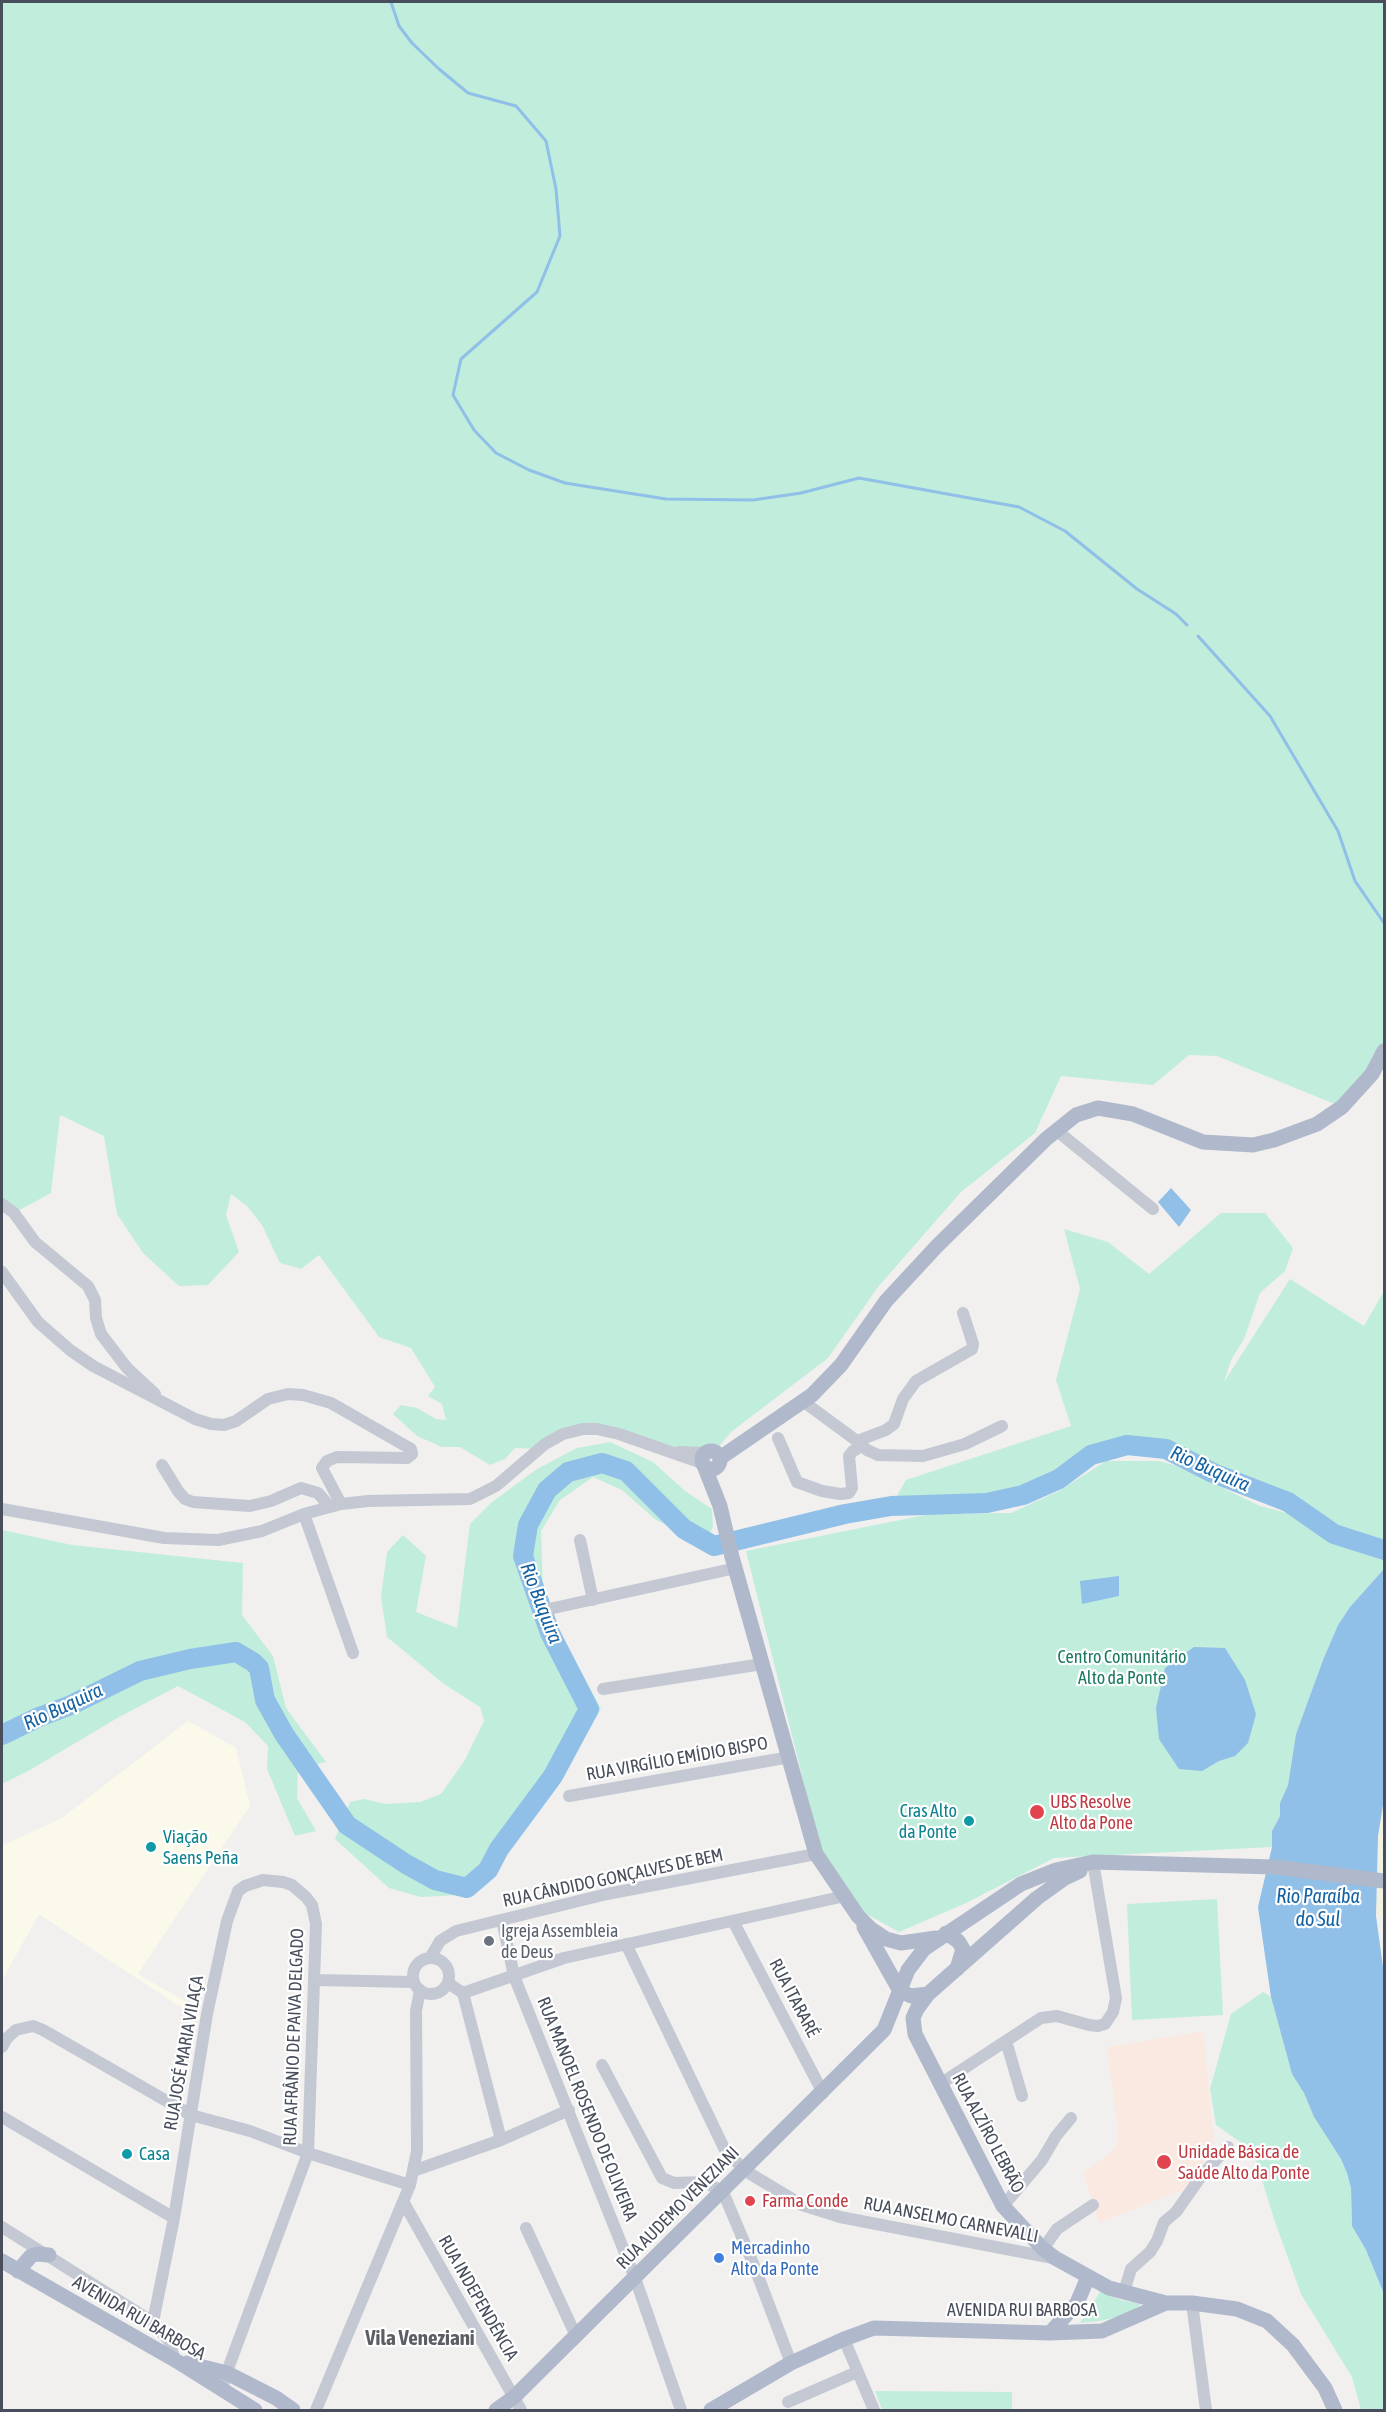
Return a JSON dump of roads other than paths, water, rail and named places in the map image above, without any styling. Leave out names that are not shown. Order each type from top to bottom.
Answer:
[{"type":"main road","points":[[928,1994],[911,1996],[900,1991],[858,1916],[816,1854],[714,1490],[710,1460],[804,1402],[841,1365],[886,1301],[937,1246],[1056,1130],[1076,1114],[1098,1108],[1141,1116],[1203,1142],[1252,1145],[1274,1140],[1317,1124],[1342,1107],[1372,1074],[1384,1051]]},
{"type":"main road","name":"RUA AUDEMO VENEZIANI","points":[[915,2034],[913,2018],[928,1994],[1037,1898],[1065,1878],[1095,1864]]},
{"type":"main road","name":"RUA AUDEMO VENEZIANI","points":[[496,2410],[518,2404],[576,2336],[884,2030],[916,1958],[943,1935],[1021,1884],[1056,1870],[1095,1864],[1275,1867],[1384,1881]]},
{"type":"main road","points":[[858,1916],[886,1939],[901,1943],[943,1935],[958,1941],[963,1949],[957,1970]]},
{"type":"main road","points":[[884,2030],[901,2026],[915,2034]]},
{"type":"main road","name":"RUA ALZÍRO LEBRÃO","points":[[915,2034],[1003,2205],[1049,2254],[1088,2277],[1124,2292],[1166,2303]]},
{"type":"main road","points":[[18,2271],[32,2256],[49,2255]]},
{"type":"main road","name":"AVENIDA RUI BARBOSA","points":[[2,2261],[176,2360],[255,2410]]},
{"type":"main road","points":[[1050,2332],[1077,2303],[1088,2277]]},
{"type":"main road","name":"AVENIDA RUI BARBOSA","points":[[711,2410],[791,2363],[874,2328],[1102,2331],[1166,2303],[1192,2303],[1237,2309],[1267,2321],[1293,2345],[1324,2388],[1335,2410]]},
{"type":"main road","points":[[176,2360],[227,2373],[276,2398],[293,2410]]},
{"type":"street","points":[[1056,1130],[1153,1209]]},
{"type":"street","points":[[2,1204],[14,1213],[35,1242],[88,1286],[95,1300],[96,1318],[101,1334],[118,1358],[163,1404]]},
{"type":"street","points":[[2,1272],[38,1322],[70,1350],[93,1366],[163,1404],[203,1422],[224,1425],[236,1421],[268,1399],[288,1394],[303,1395],[331,1403],[411,1449],[412,1454],[407,1458],[336,1457],[327,1461],[322,1468],[336,1506]]},
{"type":"street","points":[[778,1438],[797,1482],[822,1491],[849,1493],[852,1488],[849,1456],[853,1451],[860,1443],[890,1428],[903,1399],[916,1381],[971,1351],[973,1344],[963,1314]]},
{"type":"street","points":[[804,1402],[878,1455],[922,1456],[965,1444],[1002,1426]]},
{"type":"street","points":[[2,1509],[164,1538],[196,1541],[218,1540],[262,1531],[304,1514],[336,1506],[368,1501],[470,1500],[496,1485],[545,1444],[563,1434],[583,1429],[609,1431],[668,1452],[710,1460]]},
{"type":"street","points":[[162,1465],[178,1491],[193,1502],[250,1506],[271,1501],[301,1488],[318,1493],[336,1506]]},
{"type":"street","points":[[304,1514],[353,1653]]},
{"type":"street","points":[[580,1540],[593,1600]]},
{"type":"street","points":[[549,1609],[593,1600],[734,1563]]},
{"type":"street","points":[[603,1689],[762,1664]]},
{"type":"street","name":"RUA VIRGÍLIO EMÍDIO BISPO","points":[[569,1796],[790,1757]]},
{"type":"street","name":"RUA CÂNDIDO GONÇALVES DE BEM","points":[[430,1958],[440,1941],[456,1931],[607,1894],[816,1854]]},
{"type":"street","points":[[940,2084],[1041,2018],[1057,2016],[1098,2026],[1105,2024],[1113,2012],[1116,1998],[1095,1864]]},
{"type":"street","name":"RUA AFRÂNIO DE PAIVA DELGADO","points":[[224,2392],[223,2385],[227,2373],[308,2153],[316,1980],[316,1924],[312,1905],[306,1897],[292,1886],[263,1880]]},
{"type":"street","name":"RUA JOSÉ MARIA VILAÇA","points":[[153,2322],[174,2218],[207,2014],[227,1921],[238,1892],[244,1886],[263,1880]]},
{"type":"street","points":[[463,1993],[564,1958],[845,1896]]},
{"type":"street","name":"RUA MANOEL ROSENDO DE OLIVEIRA","points":[[502,1920],[514,1976],[635,2278],[681,2410]]},
{"type":"street","name":"RUA ITARARÉ","points":[[733,1921],[823,2093]]},
{"type":"street","name":"RUA ANSELMO CARNEVALLI","points":[[626,1944],[724,2148],[744,2170],[802,2205],[840,2217],[1049,2254],[1057,2229],[1093,2205]]},
{"type":"street","points":[[316,1980],[417,1986],[425,1993],[436,1994],[448,1983],[449,1977],[446,1966],[436,1959],[430,1958],[416,1966],[417,1986],[417,2151],[410,2185],[316,2410]]},
{"type":"street","points":[[448,1983],[463,1993],[501,2140]]},
{"type":"street","points":[[2,2047],[7,2038],[16,2030],[33,2026],[191,2115],[250,2131],[308,2153],[410,2185]]},
{"type":"street","points":[[1006,2041],[1022,2096]]},
{"type":"street","points":[[602,2065],[662,2178],[674,2183],[705,2182],[723,2192],[791,2363]]},
{"type":"street","points":[[413,2171],[501,2140],[569,2110]]},
{"type":"street","points":[[2,2116],[174,2218]]},
{"type":"street","points":[[1003,2205],[1042,2160],[1056,2136],[1071,2118]]},
{"type":"street","points":[[1124,2292],[1131,2269],[1150,2252],[1164,2222],[1176,2211],[1202,2175],[1228,2148]]},
{"type":"street","name":"RUA INDEPENDÊNCIA","points":[[404,2203],[518,2404]]},
{"type":"street","points":[[2,2227],[153,2322],[169,2341],[176,2360]]},
{"type":"street","points":[[526,2228],[576,2336]]},
{"type":"street","points":[[1192,2303],[1206,2410]]},
{"type":"street","points":[[844,2339],[874,2410]]},
{"type":"street","points":[[788,2402],[857,2372]]},
{"type":"water","points":[[1171,1188],[1191,1210],[1179,1227],[1158,1202]]},
{"type":"water","name":"Rio Paraíba do Sul","points":[[1384,1569],[1384,1799],[1378,1836],[1376,1916],[1384,1974],[1384,2294],[1366,2250],[1352,2226],[1351,2188],[1347,2173],[1292,2074],[1271,1997],[1258,1907],[1272,1847],[1272,1831],[1280,1816],[1280,1803],[1288,1785],[1296,1734],[1323,1660],[1338,1625],[1350,1607]]},
{"type":"water","points":[[1119,1576],[1119,1596],[1082,1604],[1080,1581]]},
{"type":"water","points":[[1194,1647],[1225,1648],[1245,1680],[1256,1714],[1248,1743],[1235,1756],[1219,1761],[1202,1771],[1179,1769],[1159,1739],[1156,1708],[1165,1668]]},
{"type":"waterway","points":[[391,2],[399,26],[412,43],[439,69],[468,93],[516,106],[546,141],[556,189],[560,236],[537,292],[461,359],[453,395],[474,430],[496,453],[529,470],[565,483],[666,499],[753,500],[801,493],[859,478],[1019,507],[1065,531],[1137,589],[1176,614],[1187,625]]},
{"type":"waterway","points":[[1198,636],[1270,716],[1338,831],[1355,881],[1384,923]]},
{"type":"waterway","name":"Rio Buquira","points":[[2,1735],[71,1705],[140,1671],[190,1659],[236,1652],[259,1668],[265,1700],[284,1734],[347,1825],[406,1864],[435,1880],[467,1888],[488,1870],[499,1849],[553,1776],[589,1709],[550,1633],[523,1556],[528,1525],[547,1490],[568,1472],[602,1463],[626,1471],[684,1529],[714,1546],[845,1514],[891,1506],[987,1503],[1023,1495],[1059,1479],[1091,1455],[1127,1445],[1166,1449],[1213,1473],[1288,1502],[1334,1534],[1384,1550]]},
{"type":"place","name":"UBS Resolve Alto da Pone","points":[[1037,1812]]},
{"type":"place","name":"Cras Alto da Ponte","points":[[969,1821]]},
{"type":"place","name":"Viação Saens Peña","points":[[151,1847]]},
{"type":"place","name":"Igreja Assembleia de Deus","points":[[489,1941]]},
{"type":"place","name":"Casa","points":[[127,2154]]},
{"type":"place","name":"Unidade Básica de Saúde Alto da Ponte","points":[[1164,2162]]},
{"type":"place","name":"Farma Conde","points":[[750,2201]]},
{"type":"place","name":"Mercadinho Alto da Ponte","points":[[719,2258]]},
{"type":"district","name":"Vila Veneziani","points":[[420,2338]]},
{"type":"park label","name":"Centro Comunitário Alto da Ponte","points":[[1122,1667]]}]
